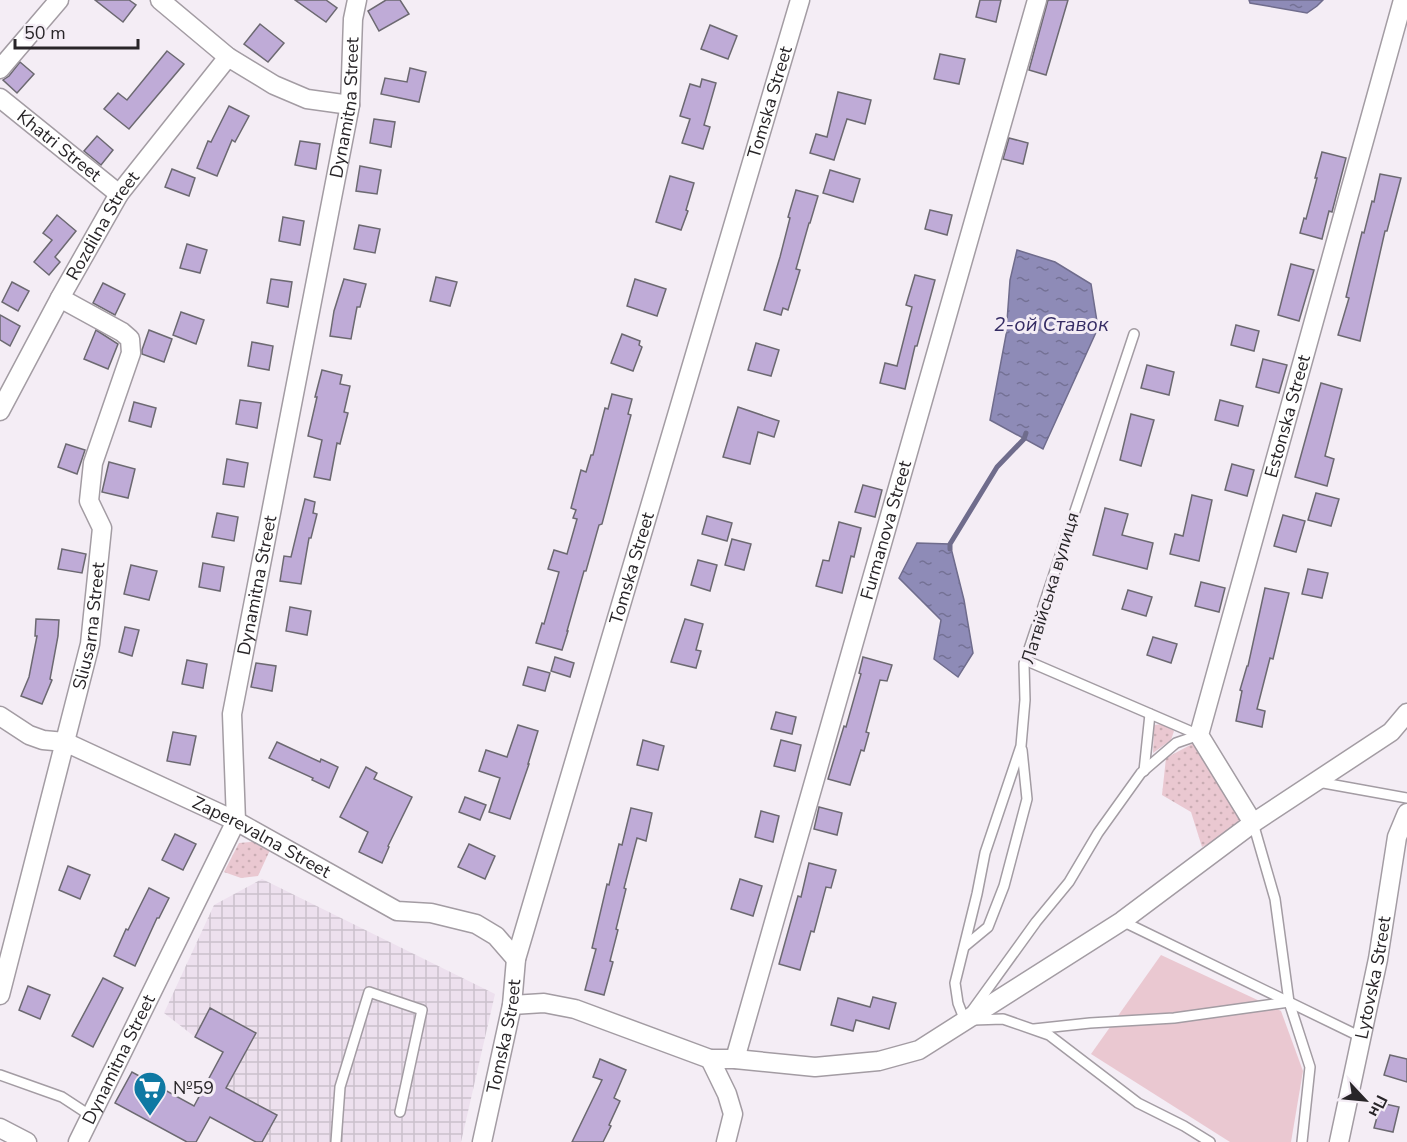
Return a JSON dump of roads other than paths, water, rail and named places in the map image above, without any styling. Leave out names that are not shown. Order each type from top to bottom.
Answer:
[{"type":"street","points":[[0,69],[59,0]]},
{"type":"street","points":[[160,0],[228,57],[274,85],[307,99],[350,105]]},
{"type":"street","name":"Dynamitna Street","points":[[78,1142],[236,821],[232,714],[350,105],[353,20],[357,0]]},
{"type":"street","name":"Tomska Street","points":[[482,1142],[512,1005],[516,959],[800,0]]},
{"type":"street","name":"Furmanova Street","points":[[735,1059],[1037,0]]},
{"type":"street","name":"Estonska Street","points":[[1199,735],[1403,0]]},
{"type":"street","name":"Rozdilna Street","points":[[0,411],[119,194],[228,57]]},
{"type":"street","name":"Khatri Street","points":[[0,98],[119,194]]},
{"type":"street","name":"Sliusarna Street","points":[[0,994],[90,644],[102,528],[89,501],[93,463],[131,352],[130,339],[122,332],[60,298]]},
{"type":"street","points":[[512,1005],[544,1003],[575,1009],[710,1059],[735,1059],[815,1067],[879,1061],[919,1050],[1122,921],[1252,823],[1399,730],[1407,713]]},
{"type":"street","name":"Zaperevalna Street","points":[[0,716],[29,735],[43,740],[65,742],[236,821],[397,910],[430,913],[476,924],[496,936],[516,959]]},
{"type":"street","points":[[1199,735],[1252,823]]},
{"type":"street","name":"Lytovska Street","points":[[1339,1142],[1378,959],[1397,837],[1407,813]]},
{"type":"street","points":[[710,1059],[727,1094],[733,1114],[726,1142]]},
{"type":"street","points":[[0,1128],[27,1142]]},
{"type":"lane","name":"Латвiйська вулиця","points":[[965,1021],[958,1003],[955,983],[985,853],[1021,746],[1025,700],[1024,664],[1134,334]]},
{"type":"lane","points":[[1025,660],[1199,735]]},
{"type":"lane","points":[[1144,771],[1150,714]]},
{"type":"lane","points":[[965,1021],[1029,931],[1069,882],[1098,833],[1144,771],[1176,743],[1199,735]]},
{"type":"lane","points":[[965,946],[988,927],[1004,886],[1027,799],[1021,746]]},
{"type":"lane","points":[[1316,782],[1407,798]]},
{"type":"lane","points":[[1252,823],[1275,898],[1289,1002],[1310,1067],[1302,1142]]},
{"type":"lane","points":[[1122,921],[1361,1037]]},
{"type":"lane","points":[[336,1142],[340,1087],[369,992],[422,1010],[400,1112]]},
{"type":"lane","points":[[1032,1029],[1174,1018],[1289,1002]]},
{"type":"lane","points":[[965,1021],[1003,1019],[1048,1035],[1138,1103],[1210,1142]]},
{"type":"lane","points":[[0,1075],[62,1097],[91,1116]]},
{"type":"water","points":[[1249,0],[1323,0],[1307,13],[1250,3]]},
{"type":"water","name":"2-ой Ставок","points":[[1017,250],[1055,262],[1091,284],[1098,328],[1043,449],[990,420],[1006,335],[1010,280]]},
{"type":"water","points":[[917,543],[950,544],[964,600],[973,653],[958,677],[934,659],[941,620],[899,578]]},
{"type":"waterway","points":[[950,549],[950,544],[997,467],[1024,439],[1026,433]]},
{"type":"place","name":"№59","points":[[150,1117]]}]
